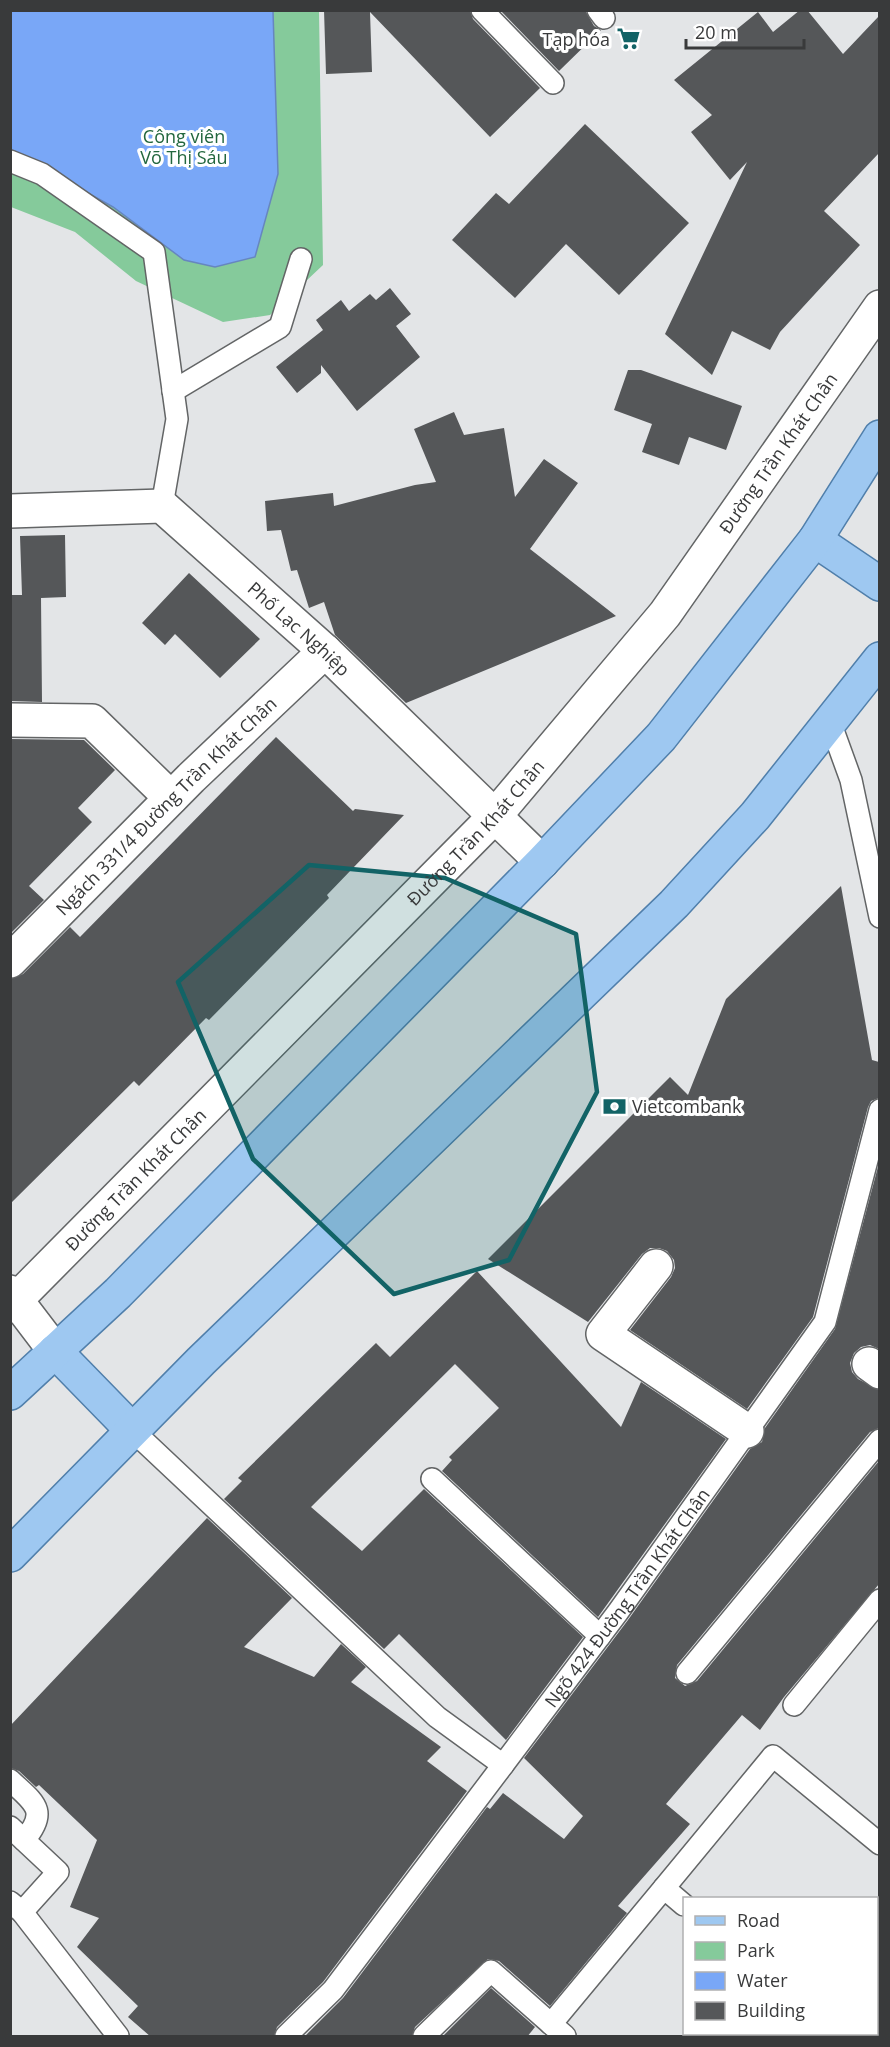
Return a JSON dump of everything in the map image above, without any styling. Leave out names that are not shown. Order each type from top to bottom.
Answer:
[{"type":"main road","points":[[10,1393],[126,1285],[542,862],[661,737],[815,540],[879,437]]},
{"type":"main road","points":[[815,540],[879,584]]},
{"type":"main road","points":[[10,1555],[132,1430],[674,904],[755,816],[879,659]]},
{"type":"main road","points":[[55,1351],[132,1430]]},
{"type":"street","name":"Đường Trần Khát Chân","points":[[12,1300],[494,817],[665,614],[879,307]]},
{"type":"street","name":"Phố Lạc Nghiệp","points":[[162,506],[325,651],[542,862]]},
{"type":"street","points":[[10,511],[162,506]]},
{"type":"street","name":"Ngách 331/4 Đường Trần Khát Chân","points":[[10,961],[171,798],[325,651]]},
{"type":"street","points":[[10,720],[92,721],[171,798]]},
{"type":"street","points":[[656,1266],[603,1334],[747,1431]]},
{"type":"street","points":[[12,1300],[55,1351]]},
{"type":"lane","points":[[482,10],[553,83]]},
{"type":"lane","points":[[10,161],[42,174],[154,252],[177,419],[162,506]]},
{"type":"lane","points":[[173,391],[280,327],[301,259]]},
{"type":"lane","points":[[830,722],[851,780],[879,916]]},
{"type":"lane","name":"Ngõ 424 Đường Trần Khát Chân","points":[[286,2037],[333,1990],[503,1765],[600,1636],[825,1322],[879,1110]]},
{"type":"lane","points":[[132,1430],[437,1717],[503,1765]]},
{"type":"lane","points":[[687,1673],[879,1440]]},
{"type":"lane","points":[[432,1479],[600,1636]]},
{"type":"lane","points":[[794,1705],[879,1600]]},
{"type":"lane","points":[[424,2037],[491,1971],[558,2030],[664,1888],[773,1756],[879,1844]]},
{"type":"lane","points":[[10,1780],[37,1806],[39,1815],[34,1828],[17,1834],[58,1872],[16,1907],[118,2037]]},
{"type":"lane","points":[[664,1888],[683,1904]]},
{"type":"highlighted area","points":[[309,865],[445,878],[576,934],[597,1092],[509,1260],[394,1294],[253,1159],[178,982]]},
{"type":"green space","name":"Công viên Võ Thị Sáu","points":[[10,11],[319,11],[323,265],[270,315],[223,322],[136,281],[75,232],[11,207]]},
{"type":"water","name":"Công viên Võ Thị Sáu","points":[[10,11],[273,11],[278,174],[255,257],[215,267],[184,260],[113,207],[11,150]]},
{"type":"building","points":[[324,10],[470,10],[473,19],[540,88],[490,137],[370,12],[372,72],[326,74]]},
{"type":"building","points":[[500,10],[585,10],[594,26],[601,30],[559,71]]},
{"type":"building","points":[[800,10],[807,10],[843,54],[879,16],[879,153],[824,211],[860,245],[780,332],[770,350],[732,331],[712,375],[665,334],[747,162],[730,180],[691,132],[712,115],[674,80],[758,12],[773,32]]},
{"type":"building","points":[[585,124],[689,223],[619,295],[566,244],[515,298],[452,240],[496,193],[509,204]]},
{"type":"building","points":[[390,288],[411,314],[396,326],[420,357],[357,411],[321,365],[321,373],[297,393],[276,367],[323,330],[316,320],[341,300],[349,311],[370,294],[376,300]]},
{"type":"building","points":[[628,370],[641,370],[742,406],[726,450],[689,437],[679,465],[642,452],[652,424],[614,410]]},
{"type":"building","points":[[454,412],[464,435],[504,428],[515,497],[544,459],[578,483],[530,549],[616,616],[406,703],[335,635],[324,602],[309,608],[297,570],[291,571],[281,530],[267,531],[265,501],[333,493],[334,506],[415,485],[436,482],[414,429]]},
{"type":"building","points":[[65,535],[66,597],[41,598],[42,702],[10,701],[10,595],[22,595],[20,536]]},
{"type":"building","points":[[189,573],[260,639],[220,678],[175,634],[165,645],[142,623]]},
{"type":"building","points":[[276,737],[353,811],[355,809],[404,815],[327,895],[329,898],[209,1020],[206,1018],[139,1086],[134,1081],[10,1204],[10,979],[23,974],[70,927],[80,937]]},
{"type":"building","points":[[10,739],[84,740],[115,770],[78,808],[92,822],[29,886],[44,900],[10,934]]},
{"type":"building","points":[[841,886],[872,1060],[879,1062],[879,1098],[871,1101],[868,1107],[813,1317],[747,1409],[630,1330],[671,1277],[675,1268],[674,1260],[667,1251],[650,1248],[642,1254],[588,1322],[488,1259],[670,1077],[688,1095],[726,999]]},
{"type":"building","points":[[879,1163],[879,1349],[870,1345],[861,1347],[854,1353],[850,1363],[852,1372],[858,1379],[879,1390],[879,1428],[870,1432],[677,1665],[675,1678],[685,1686],[697,1681],[879,1461],[879,1584],[784,1697],[760,1730],[742,1715],[666,1804],[690,1824],[618,1906],[627,1913],[550,2006],[499,1961],[488,1959],[415,2027],[412,2037],[304,2037],[343,1998],[487,1807],[490,1809],[503,1793],[564,1839],[583,1816],[524,1758],[628,1620],[750,1449],[762,1442],[765,1428],[835,1329]]},
{"type":"building","points":[[477,1271],[621,1427],[641,1382],[726,1439],[598,1617],[442,1471],[452,1460],[449,1457],[499,1408],[455,1364],[311,1507],[362,1551],[424,1489],[583,1637],[506,1740],[399,1634],[384,1649],[224,1499],[242,1481],[238,1478],[376,1343],[390,1357]]},
{"type":"building","points":[[207,1518],[292,1598],[244,1647],[314,1677],[341,1644],[366,1667],[351,1682],[441,1747],[427,1761],[467,1791],[323,1982],[277,2027],[274,2037],[151,2037],[128,2017],[138,2006],[77,1947],[99,1918],[70,1907],[97,1840],[39,1785],[36,1787],[19,1771],[10,1768],[10,1726]]},
{"type":"building","points":[[491,1988],[535,2027],[527,2037],[442,2037]]},
{"type":"place","name":"Tạp hóa","points":[[628,39]]},
{"type":"place","name":"Vietcombank","points":[[614,1106]]}]
